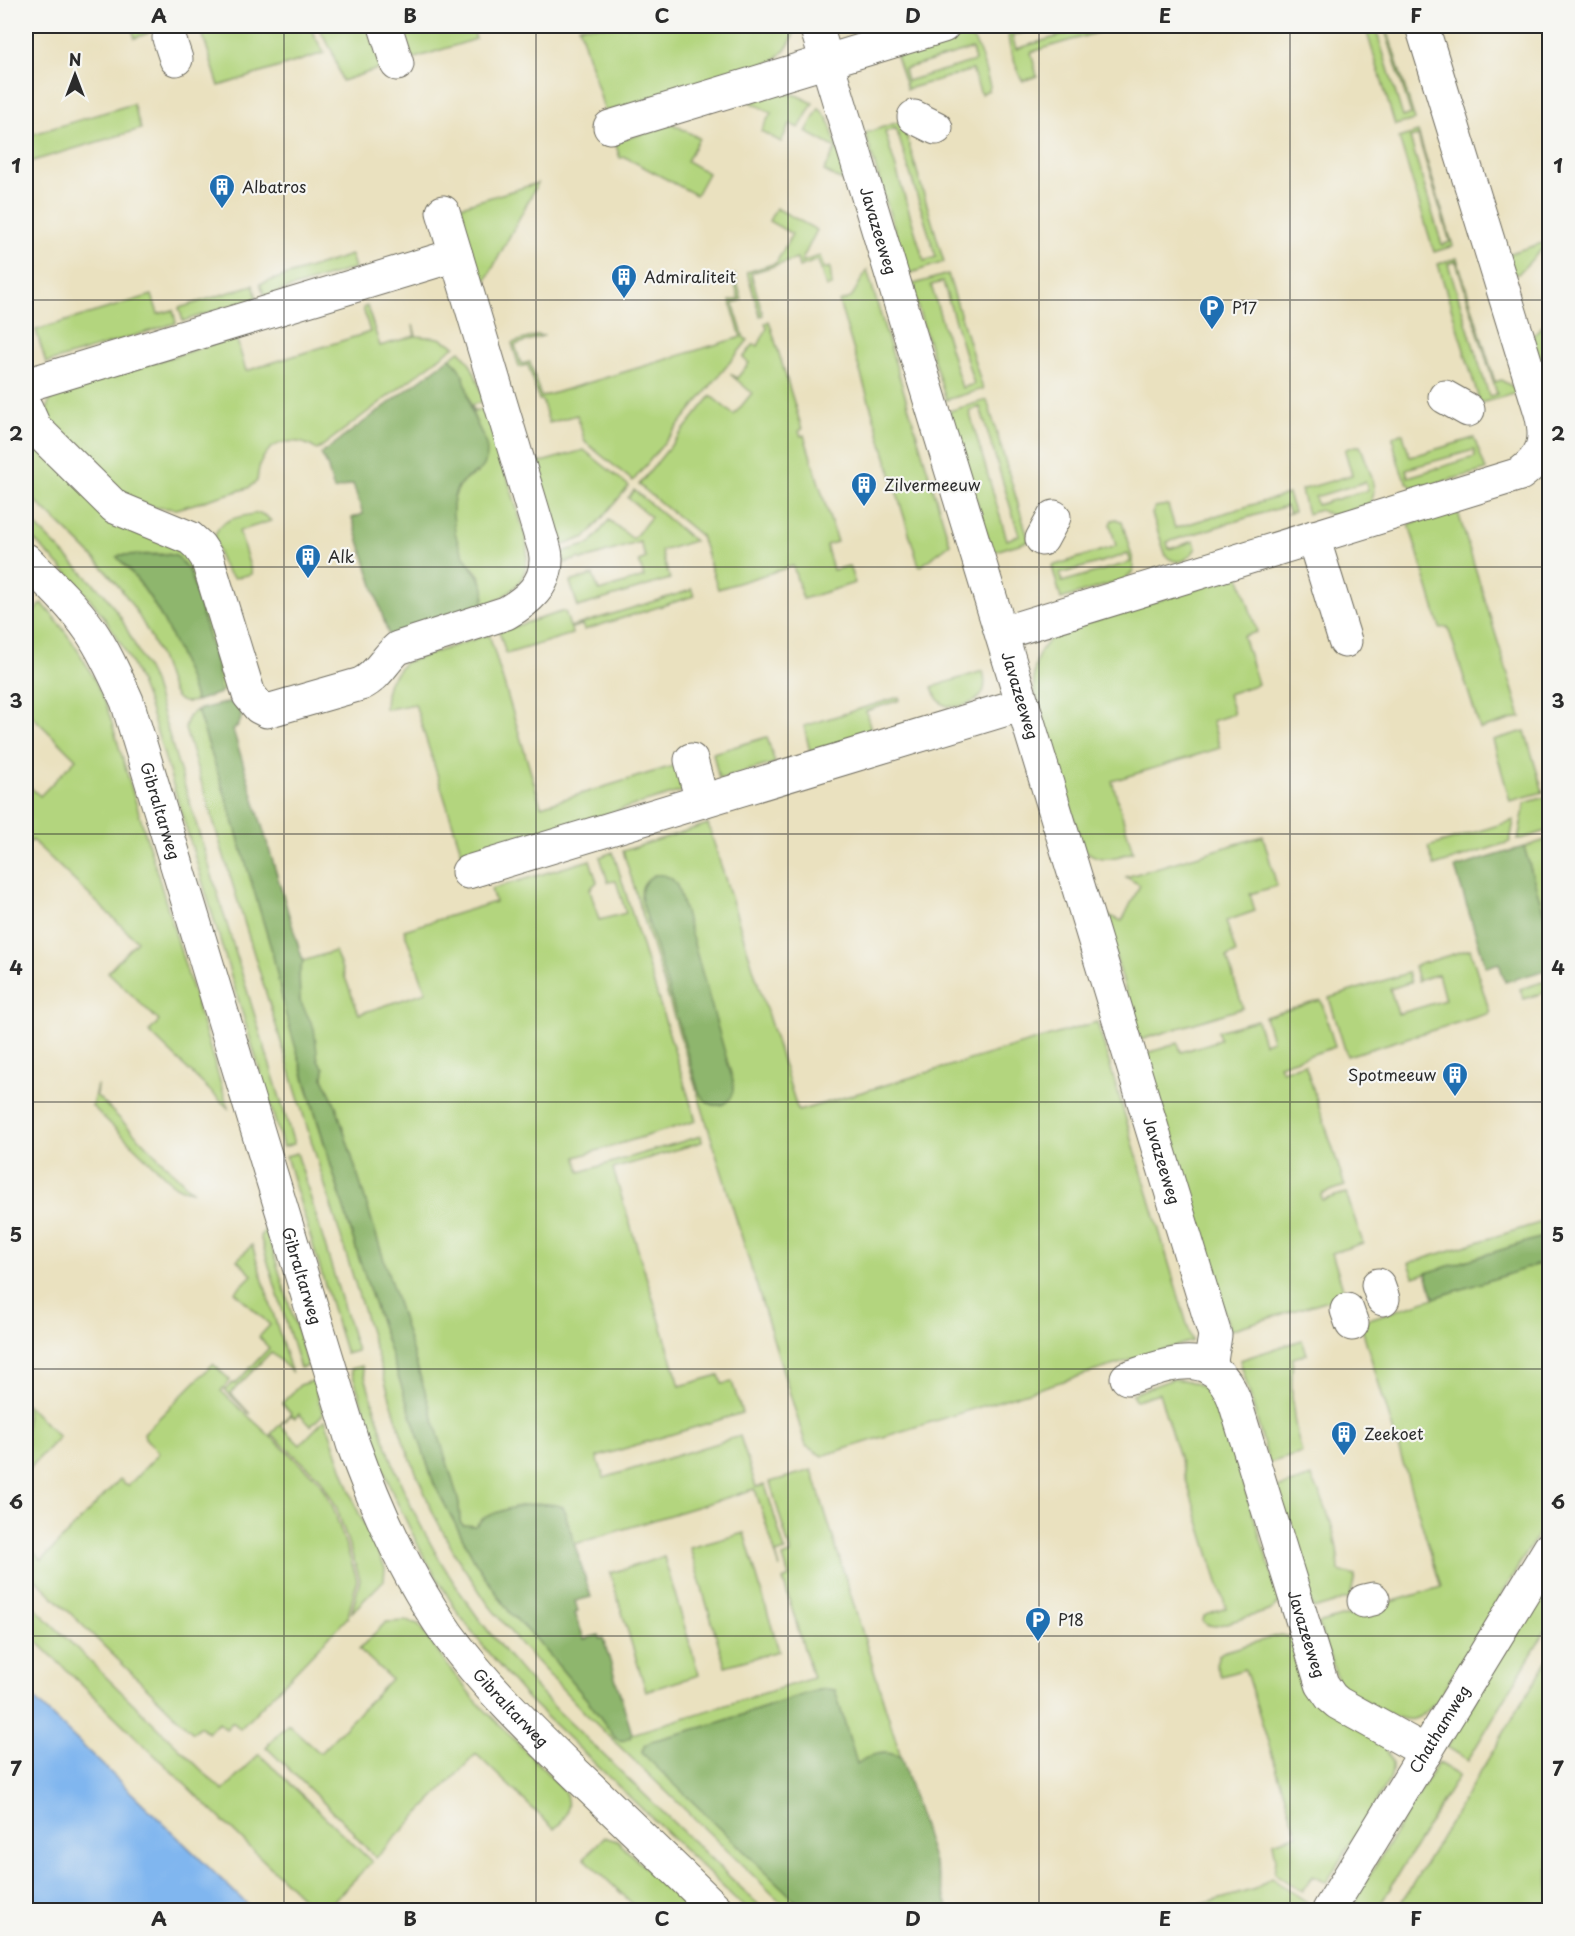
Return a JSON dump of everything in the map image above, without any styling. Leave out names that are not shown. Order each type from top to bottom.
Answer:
[{"type":"street","points":[[385,26],[397,64]]},
{"type":"street","name":"Javazeeweg","points":[[816,26],[827,62],[855,127],[868,220],[1002,633],[1215,1335],[1210,1368],[1221,1376],[1234,1399],[1322,1683],[1331,1697],[1338,1702],[1426,1752]]},
{"type":"street","points":[[610,127],[708,106],[827,62],[890,50],[943,26]]},
{"type":"street","points":[[1002,633],[1057,607],[1313,537],[1494,474],[1520,474],[1532,465],[1545,430],[1527,397],[1422,26]]},
{"type":"street","points":[[26,408],[35,428],[115,507],[184,535],[199,546],[207,558],[249,695],[259,707],[267,711],[361,684],[379,672],[390,655],[398,648],[506,614],[532,596],[545,570],[546,556],[541,538],[443,212]]},
{"type":"street","points":[[26,384],[456,255]]},
{"type":"street","points":[[1313,537],[1345,641]]},
{"type":"street","name":"Gibraltarweg","points":[[26,560],[62,596],[90,630],[111,665],[127,701],[353,1444],[366,1481],[399,1552],[448,1635],[486,1681],[536,1735],[717,1911]]},
{"type":"street","points":[[468,872],[1023,704]]},
{"type":"street","points":[[691,760],[702,801]]},
{"type":"street","points":[[1128,1378],[1183,1361],[1210,1368]]},
{"type":"street","name":"Chathamweg","points":[[1329,1911],[1550,1548]]},
{"type":"green space","points":[[131,26],[154,26],[148,33],[135,38]]},
{"type":"green space","points":[[200,26],[309,26],[324,53],[219,86]]},
{"type":"green space","points":[[318,26],[368,26],[381,68],[342,81],[332,51]]},
{"type":"green space","points":[[402,26],[472,26],[476,39],[412,59]]},
{"type":"green space","points":[[579,26],[796,26],[788,47],[771,62],[605,112]]},
{"type":"green space","points":[[1011,26],[1046,26],[1012,36],[1016,49],[1092,26],[1119,26],[1031,52],[1037,76],[1023,81],[1009,45]]},
{"type":"green space","points":[[1365,26],[1375,26],[1403,117],[1411,114],[1384,26],[1386,26],[1415,120],[1395,125]]},
{"type":"green space","points":[[959,37],[970,38],[981,55],[990,86],[989,90],[981,94],[972,70],[907,89],[896,56]],"holes":[[[972,49],[975,61],[907,81],[904,69]]]},
{"type":"green space","points":[[782,93],[796,95],[813,103],[799,128],[790,124],[781,142],[761,131],[771,113],[749,101]]},
{"type":"green space","points":[[133,104],[141,129],[26,163],[26,136]]},
{"type":"green space","points":[[819,108],[828,119],[850,185],[824,171],[836,148],[806,132]]},
{"type":"green space","points":[[902,121],[944,262],[908,274],[865,133]],"holes":[[[896,128],[936,257],[924,261],[885,132]]]},
{"type":"green space","points":[[673,124],[699,138],[687,161],[708,173],[696,195],[625,157],[620,158],[615,142]]},
{"type":"green space","points":[[1418,132],[1453,246],[1434,252],[1399,138]],"holes":[[[1418,136],[1450,242],[1442,245],[1410,138]]]},
{"type":"green space","points":[[538,183],[482,288],[458,207]]},
{"type":"green space","points":[[776,208],[817,230],[801,262],[820,256],[824,269],[830,267],[832,286],[826,287],[818,260],[799,267],[797,259],[751,273],[763,315],[760,316],[747,272],[776,263],[792,234],[769,221]]},
{"type":"green space","points":[[1549,241],[1549,253],[1542,249],[1518,274],[1514,274],[1507,254]]},
{"type":"green space","points":[[351,255],[355,268],[265,296],[260,284]]},
{"type":"green space","points":[[1457,258],[1495,382],[1501,380],[1517,389],[1518,393],[1480,403],[1438,264]],"holes":[[[1456,261],[1497,394],[1489,396],[1448,264]]]},
{"type":"green space","points":[[867,270],[950,544],[921,566],[919,566],[839,302],[851,298]]},
{"type":"green space","points":[[948,274],[983,389],[946,400],[911,285]],"holes":[[[943,282],[974,384],[962,388],[931,285]]]},
{"type":"green space","points":[[735,275],[742,300],[733,303],[744,338],[748,340],[633,481],[585,442],[577,415],[549,423],[528,365],[519,367],[512,343],[538,335],[543,336],[515,345],[521,364],[530,362],[541,397],[741,337],[730,301],[739,299],[733,279],[703,286]]},
{"type":"green space","points":[[253,285],[257,298],[183,321],[179,308]]},
{"type":"green space","points":[[152,295],[158,314],[173,310],[176,323],[46,363],[36,330]]},
{"type":"green space","points":[[367,306],[380,346],[415,336],[413,325],[416,336],[439,338],[455,346],[317,450],[293,442],[285,442],[271,448],[261,462],[257,481],[248,488],[177,509],[151,507],[128,498],[46,417],[49,401],[58,392],[236,337],[246,371],[370,332],[363,308]]},
{"type":"green space","points":[[1549,319],[1549,394],[1532,336]]},
{"type":"green space","points":[[769,321],[802,429],[799,431],[801,436],[804,435],[837,542],[826,545],[833,570],[849,566],[855,583],[803,599],[793,566],[718,589],[701,536],[639,485],[711,396],[734,415],[752,393],[730,374],[737,378],[749,363],[743,358],[754,344],[758,346],[767,328],[765,323]]},
{"type":"green space","points":[[460,351],[472,368],[484,401],[472,405],[474,412],[486,408],[526,538],[526,564],[519,583],[504,596],[481,607],[481,579],[464,557],[455,535],[453,522],[454,498],[467,479],[478,473],[485,443],[473,414],[465,382],[457,365],[450,358]]},
{"type":"green space","points":[[450,358],[464,378],[472,413],[487,448],[483,467],[458,487],[453,505],[458,542],[461,551],[484,586],[484,599],[481,607],[389,637],[352,518],[363,514],[353,484],[334,490],[327,465],[321,454]]},
{"type":"green space","points":[[987,400],[1029,541],[992,552],[949,411]],"holes":[[[980,407],[1019,535],[1007,540],[969,411]]]},
{"type":"green space","points":[[1400,433],[1403,434],[1410,457],[1474,438],[1486,470],[1415,489],[1403,474],[1393,437]],"holes":[[[1474,450],[1475,457],[1408,477],[1406,469]]]},
{"type":"green space","points":[[26,438],[194,562],[229,684],[220,693],[217,668],[190,572],[169,554],[120,555],[117,557],[144,589],[174,643],[196,701],[182,702],[175,696],[150,637],[120,588],[90,554],[26,492]]},
{"type":"green space","points":[[1360,446],[1362,450],[1370,470],[1374,492],[1369,504],[1333,516],[1320,510],[1307,514],[1301,490],[1352,475],[1346,449]],"holes":[[[1365,482],[1368,490],[1317,505],[1315,497]]]},
{"type":"green space","points":[[584,450],[629,486],[586,537],[560,546],[534,464]]},
{"type":"green space","points":[[634,490],[694,541],[661,551],[670,579],[578,607],[570,582],[593,575],[599,591],[644,577],[639,561],[646,558],[640,542],[565,563],[562,552],[590,544],[609,520],[633,539],[651,517],[628,498]]},
{"type":"green space","points":[[1288,494],[1294,512],[1286,514],[1289,513],[1286,506],[1167,542],[1169,549],[1194,541],[1196,548],[1183,561],[1175,561],[1166,556],[1152,514],[1155,507],[1168,505],[1175,528]]},
{"type":"green space","points":[[1457,509],[1521,717],[1480,729],[1448,627],[1440,628],[1409,524]]},
{"type":"green space","points":[[259,513],[271,521],[239,531],[252,574],[235,578],[223,566],[220,559],[215,541],[217,531],[232,519]]},
{"type":"green space","points":[[26,516],[106,596],[121,618],[152,679],[294,1144],[283,1147],[140,681],[115,633],[100,612],[66,572],[26,532]]},
{"type":"green space","points":[[1112,520],[1122,522],[1133,560],[1133,572],[1123,580],[1061,599],[1052,566],[1116,546],[1110,524]],"holes":[[[1128,554],[1131,562],[1062,582],[1060,574]]]},
{"type":"green space","points":[[120,555],[174,555],[190,572],[217,668],[220,693],[196,701],[165,624],[144,588],[117,557]]},
{"type":"green space","points":[[1239,575],[1257,632],[1243,636],[1258,684],[1228,694],[1234,714],[1212,721],[1220,748],[1112,781],[1133,852],[1113,858],[1101,858],[1089,853],[1083,848],[1034,690],[1035,665],[1041,650],[1058,632]]},
{"type":"green space","points":[[691,588],[694,596],[584,630],[582,625],[571,628],[572,634],[506,654],[499,631],[565,611],[570,627],[691,590]]},
{"type":"green space","points":[[42,603],[79,652],[107,707],[228,1108],[149,1032],[159,1021],[108,972],[137,941],[32,840],[26,846],[26,791],[30,787],[40,796],[76,759],[26,710],[26,620]]},
{"type":"green space","points":[[489,634],[541,806],[686,762],[692,788],[463,857],[415,704],[385,708],[386,694],[389,682],[404,663]]},
{"type":"green space","points":[[983,671],[985,683],[983,693],[976,700],[965,705],[953,707],[944,705],[937,698],[932,687]]},
{"type":"green space","points":[[899,697],[900,700],[866,711],[872,733],[810,752],[804,726]]},
{"type":"green space","points":[[229,702],[240,710],[240,722],[233,730],[303,961],[299,974],[300,1001],[314,1028],[318,1061],[324,1068],[323,1078],[336,1106],[451,1475],[459,1503],[460,1522],[463,1525],[475,1526],[486,1517],[524,1505],[544,1504],[563,1507],[591,1597],[575,1601],[578,1612],[575,1613],[584,1639],[599,1635],[600,1639],[603,1638],[632,1734],[625,1740],[616,1739],[589,1702],[537,1640],[510,1613],[476,1563],[434,1484],[359,1258],[285,1012],[272,951],[197,710]]},
{"type":"green space","points":[[197,710],[272,951],[305,1081],[359,1258],[434,1484],[476,1563],[510,1613],[537,1640],[589,1702],[616,1739],[630,1738],[632,1734],[813,1678],[783,1580],[789,1577],[783,1557],[791,1554],[770,1482],[812,1470],[901,1757],[883,1753],[857,1765],[835,1690],[818,1690],[714,1724],[652,1741],[642,1750],[805,1910],[789,1910],[585,1713],[521,1645],[488,1604],[456,1556],[433,1513],[404,1443],[185,729],[188,717]]},
{"type":"green space","points":[[1525,731],[1543,792],[1510,801],[1493,740]]},
{"type":"green space","points":[[767,737],[775,763],[719,779],[713,753]]},
{"type":"green space","points":[[1545,797],[1549,812],[1549,830],[1518,840],[1525,803]]},
{"type":"green space","points":[[1514,820],[1510,842],[1434,866],[1428,847]]},
{"type":"green space","points":[[708,824],[798,1111],[1097,1022],[1192,1341],[822,1456],[806,1446],[623,851]]},
{"type":"green space","points":[[1263,836],[1277,886],[1250,894],[1255,911],[1226,921],[1236,953],[1227,957],[1243,1008],[1140,1040],[1103,913],[1122,921],[1140,885],[1126,877]]},
{"type":"green space","points":[[1549,839],[1549,920],[1546,921],[1524,847]]},
{"type":"green space","points":[[1524,847],[1546,920],[1549,920],[1549,969],[1505,982],[1499,963],[1486,967],[1455,868]]},
{"type":"green space","points":[[613,852],[696,1121],[576,1157],[580,1172],[701,1136],[702,1142],[613,1169],[680,1386],[719,1375],[722,1384],[732,1382],[742,1413],[597,1457],[604,1478],[740,1436],[756,1487],[765,1485],[785,1551],[776,1554],[780,1568],[755,1489],[575,1544],[563,1507],[538,1503],[484,1518],[475,1526],[463,1525],[460,1522],[459,1503],[451,1476],[336,1106],[323,1078],[324,1068],[318,1061],[313,1028],[300,1001],[299,974],[303,961],[335,951],[359,1014],[426,992],[404,930],[495,902],[491,889],[590,860],[597,882],[590,889],[599,920],[626,913],[616,881],[608,882],[600,857]]},
{"type":"green space","points":[[654,875],[669,877],[678,888],[733,1081],[731,1096],[727,1102],[722,1104],[710,1104],[699,1092],[642,901],[643,886]]},
{"type":"green space","points":[[1470,949],[1490,1013],[1347,1056],[1329,998],[1408,973],[1411,982],[1390,989],[1398,1014],[1445,1000],[1438,974],[1418,981],[1414,966]]},
{"type":"green space","points":[[1549,980],[1549,991],[1524,999],[1520,989]]},
{"type":"green space","points":[[1321,1000],[1335,1047],[1279,1065],[1282,1071],[1305,1064],[1345,1186],[1321,1194],[1322,1200],[1346,1193],[1363,1243],[1332,1253],[1345,1295],[1230,1330],[1145,1054],[1178,1043],[1181,1052],[1220,1040],[1218,1031],[1257,1020],[1264,1043],[1272,1040],[1265,1017]]},
{"type":"green space","points":[[97,1085],[96,1095],[192,1191],[174,1185],[92,1106]]},
{"type":"green space","points":[[297,1153],[357,1351],[346,1354],[286,1156]]},
{"type":"green space","points":[[1549,1220],[1549,1235],[1414,1277],[1409,1263]]},
{"type":"green space","points":[[266,1229],[308,1366],[300,1368],[260,1236]]},
{"type":"green space","points":[[1549,1235],[1549,1261],[1434,1298],[1426,1273]]},
{"type":"green space","points":[[252,1245],[291,1371],[271,1352],[231,1393],[250,1414],[225,1390],[233,1383],[235,1384],[269,1348],[259,1337],[270,1325],[235,1292],[252,1275],[237,1260]]},
{"type":"green space","points":[[1549,1261],[1549,1516],[1438,1700],[1417,1718],[1397,1717],[1340,1686],[1318,1624],[1441,1587],[1360,1322]]},
{"type":"green space","points":[[1302,1340],[1307,1354],[1293,1358],[1292,1382],[1294,1418],[1302,1453],[1269,1463],[1240,1360]]},
{"type":"green space","points":[[213,1364],[230,1380],[221,1391],[318,1480],[333,1507],[357,1579],[348,1617],[240,1729],[233,1722],[226,1729],[218,1722],[208,1733],[200,1726],[193,1733],[26,1570],[26,1548],[27,1546],[42,1560],[120,1479],[128,1486],[159,1453],[145,1438],[144,1433]]},
{"type":"green space","points":[[362,1366],[385,1441],[409,1501],[443,1566],[463,1597],[508,1655],[558,1711],[764,1910],[747,1910],[527,1698],[458,1613],[422,1553],[380,1461],[351,1369]]},
{"type":"green space","points":[[1173,1379],[1198,1385],[1218,1402],[1279,1597],[1279,1603],[1272,1610],[1216,1626],[1207,1625],[1203,1621],[1204,1616],[1226,1608],[1159,1393],[1137,1400],[1132,1394]]},
{"type":"green space","points":[[313,1381],[323,1414],[311,1426],[299,1414],[295,1418],[291,1415],[280,1425],[300,1445],[325,1419],[355,1505],[385,1568],[384,1580],[352,1612],[360,1579],[336,1506],[320,1478],[271,1434],[291,1413],[282,1403],[300,1385]]},
{"type":"green space","points":[[26,1404],[59,1437],[26,1472]]},
{"type":"green space","points":[[1312,1477],[1331,1522],[1339,1571],[1355,1576],[1350,1598],[1313,1609],[1277,1488]]},
{"type":"green space","points":[[744,1533],[779,1651],[725,1666],[690,1548]]},
{"type":"green space","points":[[664,1557],[699,1675],[646,1691],[610,1573]]},
{"type":"green space","points":[[1549,1578],[1549,1625],[1468,1760],[1447,1747]]},
{"type":"green space","points":[[26,1599],[223,1791],[259,1754],[372,1862],[333,1901],[342,1910],[315,1910],[26,1631]]},
{"type":"green space","points":[[407,1621],[418,1624],[475,1700],[563,1789],[567,1800],[567,1811],[559,1825],[554,1829],[476,1754],[376,1858],[354,1835],[355,1833],[266,1747],[288,1724],[320,1753],[391,1679],[359,1649],[386,1622]]},
{"type":"green space","points":[[1280,1635],[1290,1637],[1383,1745],[1392,1765],[1390,1779],[1326,1883],[1313,1876],[1302,1892],[1274,1873],[1276,1860],[1273,1842],[1297,1834],[1245,1669],[1221,1676],[1216,1665],[1219,1655],[1223,1652]]},
{"type":"green space","points":[[1549,1658],[1549,1910],[1397,1910]]},
{"type":"green space","points":[[827,1689],[835,1690],[857,1764],[867,1757],[878,1754],[901,1757],[949,1910],[805,1910],[642,1753],[644,1746],[652,1741]]},
{"type":"green space","points":[[1438,1762],[1459,1775],[1377,1910],[1369,1910],[1354,1901]]},
{"type":"green space","points":[[604,1837],[617,1841],[689,1910],[639,1910],[584,1858]]},
{"type":"green space","points":[[1271,1878],[1313,1906],[1310,1910],[1183,1910],[1255,1889]]},
{"type":"water","points":[[26,1691],[253,1910],[26,1910]]},
{"type":"place","name":"Albatros","points":[[222,210]]},
{"type":"place","name":"Admiraliteit","points":[[624,300]]},
{"type":"place","name":"P17","points":[[1212,331]]},
{"type":"place","name":"Zilvermeeuw","points":[[864,508]]},
{"type":"place","name":"Alk","points":[[308,580]]},
{"type":"place","name":"Spotmeeuw","points":[[1455,1098]]},
{"type":"place","name":"Zeekoet","points":[[1344,1457]]},
{"type":"place","name":"P18","points":[[1038,1643]]}]
